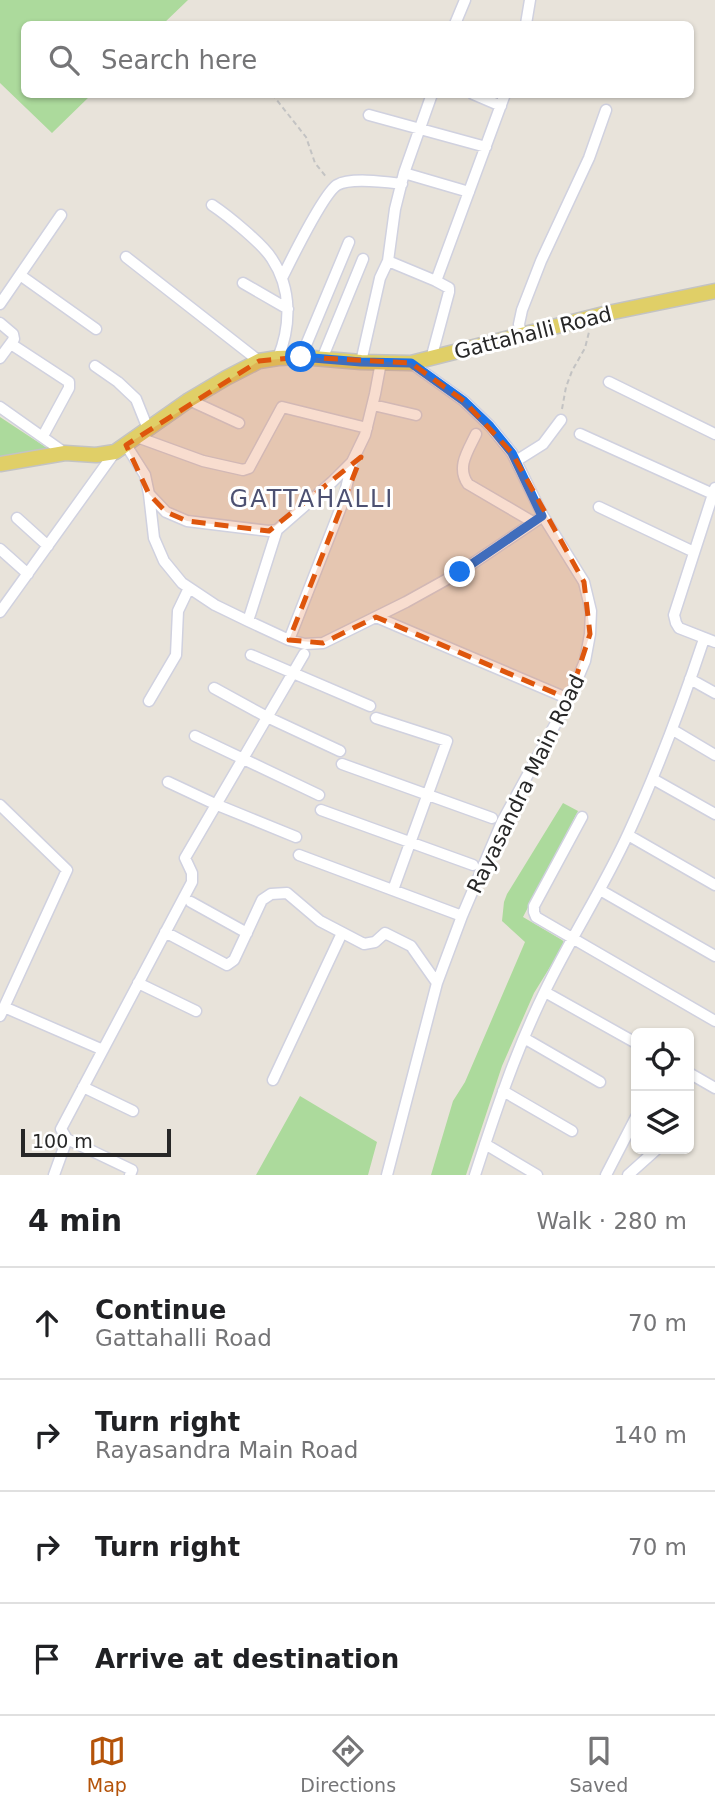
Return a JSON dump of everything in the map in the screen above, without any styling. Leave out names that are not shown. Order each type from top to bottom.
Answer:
[{"type":"main road","name":"Gattahalli Road","points":[[132,441],[189,400],[259,361],[301,357],[411,363],[593,317],[715,291]]},
{"type":"main road","points":[[0,464],[65,453],[96,454],[132,441]]},
{"type":"street","points":[[456,21],[465,0]]},
{"type":"street","points":[[526,21],[530,0]]},
{"type":"street","points":[[361,362],[380,278],[388,261],[403,179],[431,98]]},
{"type":"street","points":[[436,281],[503,100]]},
{"type":"street","points":[[521,335],[519,324],[522,310],[541,261],[589,158],[606,110]]},
{"type":"street","points":[[369,115],[485,147]]},
{"type":"street","points":[[282,278],[320,207],[336,186],[349,182],[403,179],[469,192]]},
{"type":"street","points":[[212,205],[272,258],[282,278],[288,321],[285,341],[278,358]]},
{"type":"street","points":[[0,304],[61,215]]},
{"type":"street","points":[[301,357],[349,242]]},
{"type":"street","points":[[126,257],[259,361]]},
{"type":"street","points":[[322,359],[363,259]]},
{"type":"street","points":[[388,261],[449,288],[431,359]]},
{"type":"street","points":[[20,275],[96,329]]},
{"type":"street","points":[[243,283],[288,309]]},
{"type":"street","points":[[0,323],[13,334],[14,339],[0,358]]},
{"type":"street","points":[[12,344],[69,382],[69,388],[43,436]]},
{"type":"street","points":[[289,640],[343,502],[352,462],[367,428],[382,362]]},
{"type":"street","name":"Rayasandra Main Road","points":[[387,1175],[437,983],[502,822],[569,699],[586,661],[591,611],[584,582],[538,519],[512,453],[490,426],[464,401],[411,363]]},
{"type":"street","points":[[95,366],[136,399],[132,441],[145,475],[154,538],[164,561],[182,583],[215,605],[289,640],[306,644],[323,643],[460,572],[538,519],[468,484],[462,476],[462,466],[476,434]]},
{"type":"street","points":[[609,382],[715,434]]},
{"type":"street","points":[[189,400],[239,423]]},
{"type":"street","points":[[373,405],[416,415]]},
{"type":"street","points":[[0,407],[65,453]]},
{"type":"street","points":[[132,441],[243,470],[249,468],[282,407],[367,428]]},
{"type":"street","points":[[516,461],[543,444],[561,420]]},
{"type":"street","points":[[475,1175],[524,1038],[545,992],[628,835],[673,730],[690,679],[709,641],[679,628],[674,615],[714,491],[580,434]]},
{"type":"street","points":[[0,612],[48,546],[132,441]]},
{"type":"street","points":[[248,621],[277,530],[352,462]]},
{"type":"street","points":[[149,494],[166,512],[187,521],[277,530]]},
{"type":"street","points":[[599,507],[695,552]]},
{"type":"street","points":[[17,518],[48,546]]},
{"type":"street","points":[[0,549],[28,575]]},
{"type":"street","points":[[149,701],[176,655],[178,611],[189,588]]},
{"type":"street","points":[[376,617],[569,699]]},
{"type":"street","points":[[130,1175],[132,1170],[67,1139],[61,1129],[192,882],[192,873],[185,858],[304,654]]},
{"type":"street","points":[[251,655],[370,706]]},
{"type":"street","points":[[690,679],[715,693]]},
{"type":"street","points":[[214,688],[267,717],[340,751]]},
{"type":"street","points":[[376,718],[447,741],[393,890]]},
{"type":"street","points":[[673,730],[715,755]]},
{"type":"street","points":[[195,736],[319,795]]},
{"type":"street","points":[[342,764],[492,818]]},
{"type":"street","points":[[653,779],[715,814]]},
{"type":"street","points":[[168,782],[296,837]]},
{"type":"street","points":[[0,805],[67,870],[2,1011],[103,1050]]},
{"type":"street","points":[[321,810],[473,865]]},
{"type":"street","points":[[582,817],[534,906],[536,917],[715,1021]]},
{"type":"street","points":[[628,835],[715,885]]},
{"type":"street","points":[[299,855],[462,916]]},
{"type":"street","points":[[600,890],[715,956]]},
{"type":"street","points":[[165,932],[227,965],[234,960],[262,900],[271,894],[288,893],[320,921],[364,944],[375,942],[385,933],[411,946],[437,983]]},
{"type":"street","points":[[191,902],[247,933]]},
{"type":"street","points":[[274,1080],[342,933]]},
{"type":"street","points":[[138,983],[196,1011]]},
{"type":"street","points":[[545,992],[631,1041]]},
{"type":"street","points":[[524,1038],[600,1082]]},
{"type":"street","points":[[694,1076],[715,1088]]},
{"type":"street","points":[[83,1087],[133,1111]]},
{"type":"street","points":[[503,1091],[572,1131]]},
{"type":"street","points":[[606,1175],[631,1127]]},
{"type":"street","points":[[54,1175],[67,1139]]},
{"type":"street","points":[[485,1144],[537,1175]]},
{"type":"street","points":[[628,1175],[651,1154]]},
{"type":"path","points":[[275,98],[306,138],[315,163],[336,186]]},
{"type":"path","points":[[561,420],[566,387],[585,348],[593,317]]},
{"type":"highlighted area","points":[[301,357],[411,363],[464,401],[512,453],[584,582],[590,634],[569,699],[376,617],[323,643],[289,640],[361,457],[269,531],[187,521],[166,512],[149,494],[126,445],[259,361]]},
{"type":"green space","points":[[0,0],[188,0],[166,21],[21,21],[21,98],[88,98],[52,133],[0,83]]},
{"type":"green space","points":[[0,417],[50,450],[0,460]]},
{"type":"green space","points":[[563,803],[578,811],[523,917],[562,940],[563,946],[534,993],[502,1066],[466,1175],[431,1175],[453,1101],[465,1082],[525,942],[502,921],[504,902]]},
{"type":"green space","points":[[300,1096],[377,1142],[368,1175],[256,1175]]},
{"type":"district","name":"GATTAHALLI","points":[[312,499]]},
{"type":"route","points":[[301,357],[411,363],[464,401],[490,426],[512,453],[542,516],[460,572]]}]
